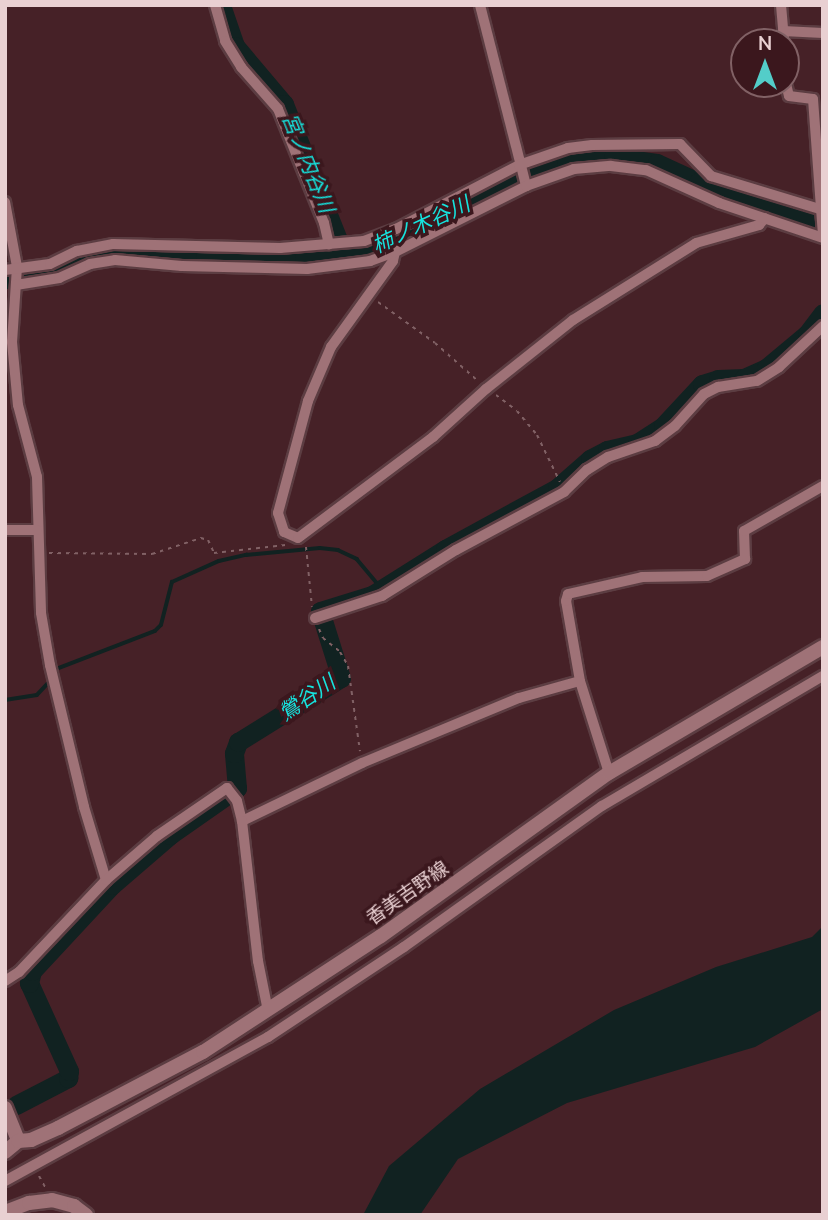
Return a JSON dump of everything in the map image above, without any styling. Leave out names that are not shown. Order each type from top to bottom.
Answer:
[{"type":"main road","name":"香美吉野線","points":[[5,1152],[18,1141],[31,1140],[58,1129],[203,1052],[381,936],[609,773],[823,648]]},
{"type":"main road","points":[[5,1108],[18,1141]]},
{"type":"main road","points":[[5,1212],[29,1203],[52,1200],[74,1206],[86,1215]]},
{"type":"street","points":[[215,5],[225,41],[241,67],[278,109],[324,223],[329,245],[318,266]]},
{"type":"street","points":[[480,5],[525,184]]},
{"type":"street","points":[[781,5],[782,28]]},
{"type":"street","points":[[800,35],[823,33]]},
{"type":"street","points":[[14,275],[60,278],[90,264],[115,260],[182,266],[318,266],[370,261],[395,252],[525,184],[574,169],[611,166],[646,170],[719,204],[823,235],[813,99],[800,97]]},
{"type":"street","points":[[14,275],[50,264],[77,251],[113,244],[329,245],[364,241],[396,229],[520,167],[568,148],[680,144],[711,176],[822,213]]},
{"type":"street","points":[[5,202],[14,275],[12,342],[18,405],[37,477],[38,590],[50,665],[84,807],[106,880]]},
{"type":"street","points":[[395,252],[369,295],[331,347],[307,401],[278,513],[284,532],[299,538],[433,437],[486,389],[564,326],[619,294],[696,243],[759,225],[765,218]]},
{"type":"street","points":[[320,616],[382,596],[456,550],[564,492],[587,470],[608,457],[655,440],[675,426],[704,394],[718,387],[757,381],[779,367],[823,326]]},
{"type":"street","points":[[609,773],[580,681],[566,601],[568,594],[642,578],[707,576],[745,559],[744,531],[823,486]]},
{"type":"street","points":[[5,530],[37,530]]},
{"type":"street","points":[[5,1181],[268,1037],[404,947],[602,806],[823,676]]},
{"type":"street","points":[[242,821],[362,763],[519,698],[580,681]]},
{"type":"street","points":[[5,981],[19,972],[106,880],[185,815],[227,788],[242,821],[258,961],[268,1011]]},
{"type":"path","points":[[369,295],[435,343],[486,389],[517,411],[537,435],[560,482]]},
{"type":"path","points":[[37,553],[152,554],[201,538],[208,540],[214,553],[221,553],[249,547],[291,544],[299,538]]},
{"type":"path","points":[[306,548],[326,642],[334,647],[348,666],[362,763]]},
{"type":"path","points":[[36,1171],[45,1188]]},
{"type":"shaded area","points":[[823,926],[823,1009],[755,1047],[567,1103],[458,1159],[420,1215],[363,1215],[389,1166],[480,1089],[614,1010],[716,967],[812,937]]},
{"type":"waterway","name":"宮ノ内谷川","points":[[221,5],[235,46],[284,104],[344,255]]},
{"type":"waterway","name":"柿ノ木谷川","points":[[5,279],[55,271],[87,255],[114,250],[205,257],[304,258],[379,249],[504,185],[566,162],[613,157],[657,163],[698,182],[823,227]]},
{"type":"waterway","name":"鶯谷川","points":[[16,1105],[68,1078],[69,1071],[29,983],[32,971],[112,885],[170,835],[237,788],[234,753],[238,742],[341,678],[320,611],[372,595],[445,549],[557,488],[590,459],[607,450],[637,443],[663,426],[702,384],[718,379],[744,378],[766,368],[807,334],[823,313]]},
{"type":"waterway","points":[[54,670],[155,631],[161,625],[172,582],[219,561],[246,555],[320,548],[338,550],[357,559],[382,589]]},
{"type":"waterway","points":[[5,700],[37,695],[49,682]]}]
